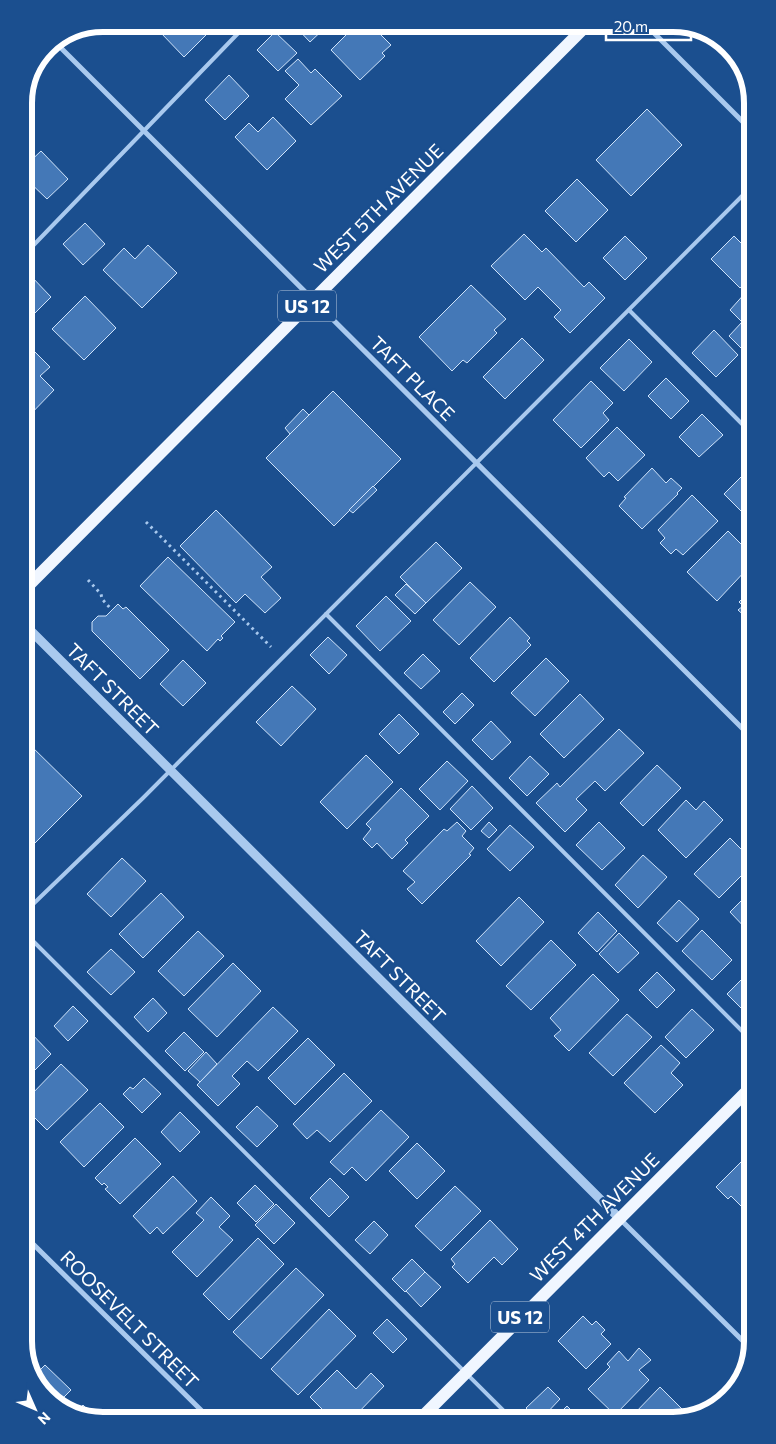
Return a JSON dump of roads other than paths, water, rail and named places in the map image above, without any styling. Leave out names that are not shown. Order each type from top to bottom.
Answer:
[{"type":"main road","name":"WEST 5TH AVENUE","points":[[33,581],[579,33]]},
{"type":"main road","name":"WEST 4TH AVENUE","points":[[427,1412],[744,1094]]},
{"type":"street","points":[[654,33],[744,123]]},
{"type":"street","name":"TAFT PLACE","points":[[60,47],[744,730]]},
{"type":"street","name":"TAFT STREET","points":[[33,633],[744,1342]]},
{"type":"street","name":"ROOSEVELT STREET","points":[[32,1243],[202,1411]]},
{"type":"lane","points":[[33,246],[238,33]]},
{"type":"lane","points":[[32,905],[171,770],[744,194]]},
{"type":"lane","points":[[630,310],[744,426]]},
{"type":"lane","points":[[326,614],[744,1033]]},
{"type":"lane","points":[[32,940],[505,1412]]}]
